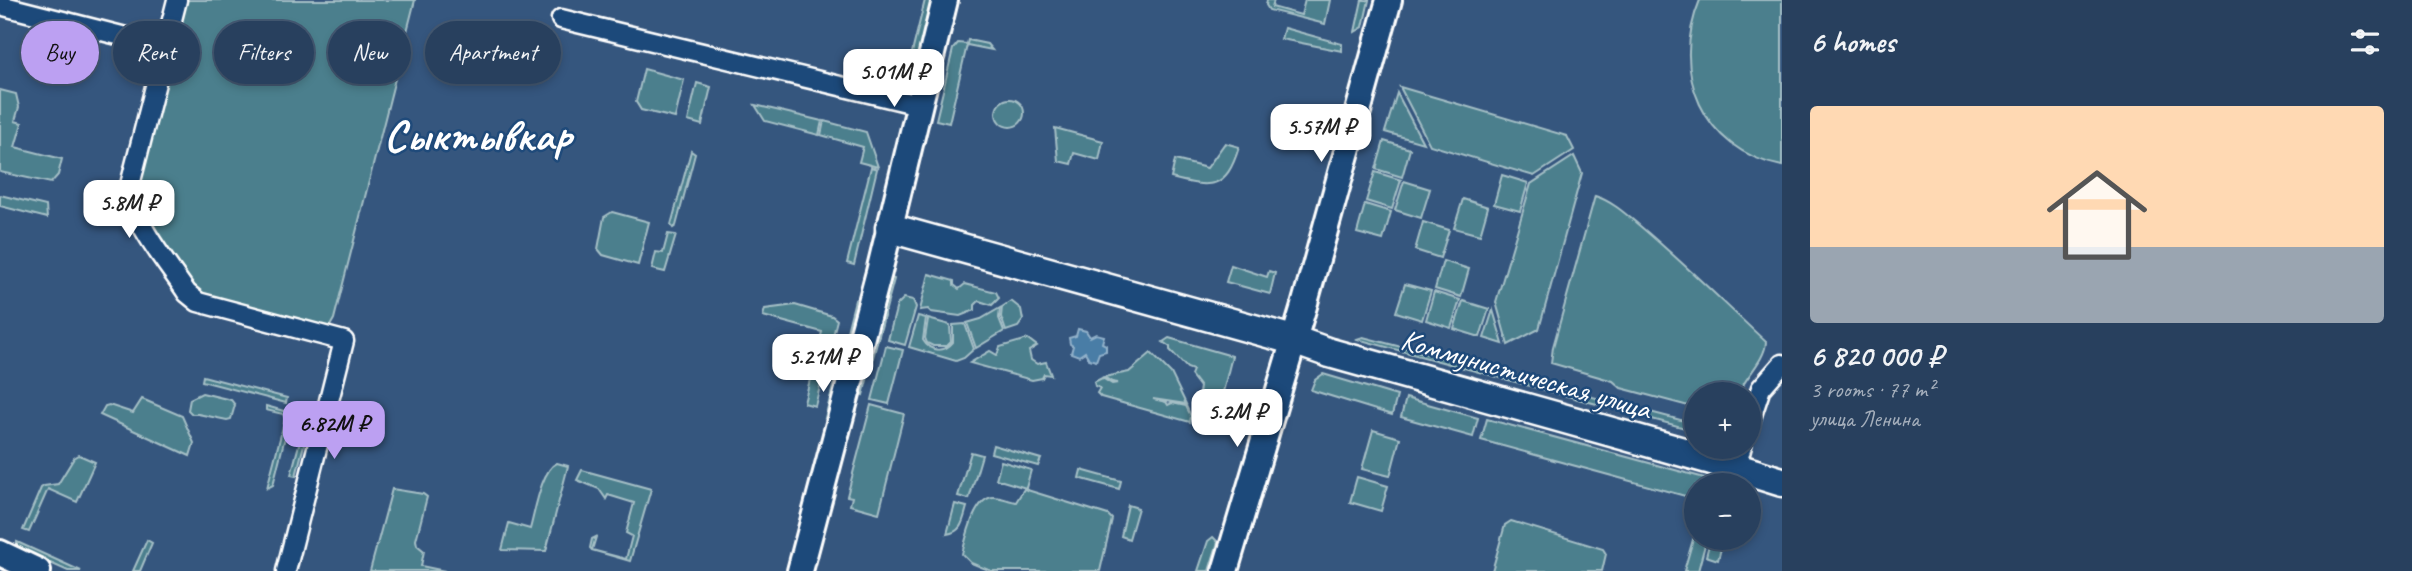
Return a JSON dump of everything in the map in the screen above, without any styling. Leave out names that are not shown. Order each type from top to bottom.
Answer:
[{"type":"main road","name":"Коммунистическая улица","points":[[890,228],[1293,340],[1330,353],[1684,436]]},
{"type":"main road","name":"Коммунистическая улица","points":[[1293,340],[1332,344],[1684,437]]},
{"type":"main road","name":"Коммунистическая улица","points":[[1761,457],[1782,464]]},
{"type":"main road","name":"Коммунистическая улица","points":[[1752,459],[1782,482]]},
{"type":"street","points":[[172,21],[177,0]]},
{"type":"street","points":[[800,571],[890,228],[945,0]]},
{"type":"street","points":[[1225,571],[1390,0]]},
{"type":"street","points":[[0,5],[113,34]]},
{"type":"street","points":[[561,19],[919,105]]},
{"type":"street","points":[[156,84],[130,186],[130,199],[136,216],[187,293],[198,302],[344,341],[286,571]]},
{"type":"street","points":[[1761,388],[1782,364]]},
{"type":"street","points":[[0,553],[38,571]]},
{"type":"green space","points":[[182,0],[415,0],[410,21],[328,21],[328,84],[394,84],[334,319],[330,326],[324,329],[211,302],[192,290],[140,209],[136,193],[162,84],[200,84],[200,21],[177,21]]},
{"type":"green space","points":[[925,0],[933,0],[917,66],[909,65]]},
{"type":"green space","points":[[1267,0],[1274,0],[1272,7],[1301,15],[1305,0],[1330,0],[1325,24],[1269,10]]},
{"type":"green space","points":[[1362,0],[1369,0],[1363,27],[1355,32]]},
{"type":"green space","points":[[1700,0],[1782,0],[1782,166],[1754,157],[1731,143],[1713,125],[1700,104],[1692,80],[1689,54],[1692,27]]},
{"type":"green space","points":[[1284,28],[1342,44],[1342,51],[1281,39]]},
{"type":"green space","points":[[968,40],[987,44],[992,50],[967,45],[949,123],[936,120],[953,49],[958,43],[967,44]]},
{"type":"green space","points":[[644,69],[684,80],[675,118],[641,110],[636,102]]},
{"type":"green space","points":[[697,83],[711,87],[702,125],[688,121]]},
{"type":"green space","points":[[1400,87],[1567,136],[1574,150],[1534,176],[1430,145]]},
{"type":"green space","points":[[0,90],[16,94],[19,107],[15,121],[22,123],[15,147],[62,159],[58,175],[51,183],[0,172]]},
{"type":"green space","points":[[1397,93],[1423,143],[1385,132]]},
{"type":"green space","points":[[1010,99],[1020,103],[1024,113],[1020,123],[1010,127],[1000,123],[996,113],[1000,103]]},
{"type":"green space","points":[[755,105],[822,121],[819,135],[765,121]]},
{"type":"green space","points":[[824,121],[866,132],[878,167],[859,162],[863,147],[821,135]]},
{"type":"green space","points":[[1055,128],[1103,141],[1099,160],[1074,153],[1071,164],[1058,161]]},
{"type":"green space","points":[[1384,141],[1410,149],[1402,177],[1376,169]]},
{"type":"green space","points":[[1225,143],[1239,147],[1234,161],[1222,179],[1215,183],[1196,184],[1171,178],[1175,160],[1207,168]]},
{"type":"green space","points":[[691,151],[695,154],[676,226],[673,228],[671,225]]},
{"type":"green space","points":[[1574,156],[1582,173],[1539,329],[1508,345],[1496,302],[1531,184]]},
{"type":"green space","points":[[871,167],[877,169],[854,265],[847,263]]},
{"type":"green space","points":[[1375,172],[1401,180],[1392,209],[1366,201]]},
{"type":"green space","points":[[1502,175],[1528,183],[1520,211],[1494,204]]},
{"type":"green space","points":[[1404,181],[1430,189],[1421,218],[1395,210]]},
{"type":"green space","points":[[0,195],[46,206],[47,218],[0,206]]},
{"type":"green space","points":[[1595,196],[1625,213],[1766,342],[1759,362],[1745,382],[1684,382],[1684,405],[1621,388],[1613,381],[1551,363],[1553,347]]},
{"type":"green space","points":[[1463,199],[1488,207],[1480,235],[1454,228]]},
{"type":"green space","points":[[1365,204],[1391,212],[1383,240],[1357,233]]},
{"type":"green space","points":[[612,212],[649,222],[638,265],[603,255],[598,249],[604,217]]},
{"type":"green space","points":[[1423,222],[1449,230],[1440,258],[1415,250]]},
{"type":"green space","points":[[668,234],[676,235],[665,272],[652,269],[656,252],[663,253]]},
{"type":"green space","points":[[1443,261],[1469,269],[1461,297],[1435,289]]},
{"type":"green space","points":[[1231,265],[1267,277],[1269,271],[1275,273],[1270,294],[1226,282]]},
{"type":"green space","points":[[929,274],[954,281],[954,285],[959,289],[965,284],[996,292],[999,298],[992,305],[979,301],[975,310],[960,316],[931,312],[928,309],[920,310]]},
{"type":"green space","points":[[889,277],[894,279],[863,395],[859,393]]},
{"type":"green space","points":[[1405,284],[1431,291],[1422,320],[1396,312]]},
{"type":"green space","points":[[1434,292],[1460,300],[1451,328],[1426,320]]},
{"type":"green space","points":[[904,298],[913,300],[916,307],[905,345],[888,340],[897,305]]},
{"type":"green space","points":[[855,300],[861,302],[830,417],[825,418]]},
{"type":"green space","points":[[1011,301],[1021,309],[1023,320],[1018,327],[1006,331],[1001,317],[1002,307]]},
{"type":"green space","points":[[1463,301],[1489,309],[1480,337],[1454,329]]},
{"type":"green space","points":[[795,305],[837,320],[815,406],[804,403],[822,332],[763,316],[765,309]]},
{"type":"green space","points":[[1000,308],[999,318],[1004,331],[976,348],[967,323],[981,319]]},
{"type":"green space","points":[[1493,310],[1503,344],[1484,338]]},
{"type":"green space","points":[[918,316],[926,318],[923,340],[929,347],[937,350],[946,348],[953,342],[953,325],[965,324],[974,349],[956,361],[909,347]]},
{"type":"green space","points":[[928,319],[950,325],[951,342],[947,346],[927,343],[925,338]]},
{"type":"green space","points":[[1363,337],[1684,421],[1684,428],[1357,339]]},
{"type":"green space","points":[[1169,338],[1232,356],[1218,412],[1206,395],[1199,393],[1200,387],[1191,375],[1193,370],[1187,368],[1163,342]]},
{"type":"green space","points":[[1028,339],[1037,346],[1029,351],[1031,360],[1037,364],[1046,362],[1051,375],[1044,374],[1042,378],[1032,380],[970,363],[990,351],[997,355],[1000,347]]},
{"type":"green space","points":[[886,346],[903,350],[889,404],[872,400]]},
{"type":"green space","points":[[1151,353],[1171,373],[1186,404],[1153,399],[1168,405],[1172,403],[1186,406],[1191,416],[1190,422],[1101,397],[1097,393],[1100,388],[1095,386],[1094,382],[1102,378],[1112,384],[1118,383],[1104,377],[1129,372]]},
{"type":"green space","points":[[1323,374],[1397,396],[1392,415],[1311,390],[1315,380]]},
{"type":"green space","points":[[203,376],[287,398],[286,403],[202,381]]},
{"type":"green space","points":[[202,393],[231,400],[235,405],[231,419],[192,414],[188,410],[190,399]]},
{"type":"green space","points":[[1406,398],[1478,418],[1473,437],[1401,417]]},
{"type":"green space","points":[[142,399],[182,416],[194,443],[190,456],[100,415],[105,406],[109,405],[133,413]]},
{"type":"green space","points":[[871,405],[904,414],[879,513],[850,505],[852,497],[847,496]]},
{"type":"green space","points":[[266,406],[291,413],[273,485],[267,488],[285,419],[283,414],[266,410]]},
{"type":"green space","points":[[307,414],[311,417],[296,476],[291,475]]},
{"type":"green space","points":[[1487,419],[1686,473],[1684,473],[1684,496],[1481,440]]},
{"type":"green space","points":[[1373,430],[1400,438],[1390,476],[1362,469]]},
{"type":"green space","points":[[993,445],[1041,459],[1038,466],[991,453]]},
{"type":"green space","points":[[971,452],[982,455],[969,499],[958,496]]},
{"type":"green space","points":[[79,455],[95,462],[77,502],[48,489],[29,532],[23,530],[41,488],[58,484],[74,458]]},
{"type":"green space","points":[[1001,461],[1031,470],[1026,488],[996,479]]},
{"type":"green space","points":[[557,463],[568,466],[546,551],[502,550],[509,523],[530,529],[543,482],[551,467]]},
{"type":"green space","points":[[582,470],[651,489],[630,561],[592,550],[626,559],[632,536],[626,533],[634,503],[608,495],[606,499],[599,489],[577,480]]},
{"type":"green space","points":[[1081,470],[1121,481],[1119,489],[1079,478]]},
{"type":"green space","points":[[1357,477],[1388,486],[1381,511],[1350,502]]},
{"type":"green space","points":[[392,489],[427,497],[416,540],[417,545],[424,551],[421,566],[445,571],[370,571]]},
{"type":"green space","points":[[1024,489],[1108,515],[1112,519],[1100,571],[991,571],[971,563],[962,554],[972,520],[981,504],[994,497],[1016,502]]},
{"type":"green space","points":[[955,504],[967,507],[959,528],[947,534]]},
{"type":"green space","points":[[1128,505],[1138,508],[1129,539],[1121,536]]},
{"type":"green space","points":[[1511,521],[1603,549],[1606,554],[1602,571],[1492,571],[1505,525]]},
{"type":"green space","points":[[596,537],[592,550],[592,539]]},
{"type":"green space","points":[[1213,537],[1218,542],[1209,571],[1198,571],[1208,541]]},
{"type":"green space","points":[[147,540],[152,543],[140,571],[133,571]]},
{"type":"green space","points":[[17,542],[81,571],[68,571],[17,548]]},
{"type":"green space","points":[[1690,550],[1704,550],[1698,571],[1684,571]]},
{"type":"green space","points":[[1708,550],[1721,550],[1718,560],[1706,556]]},
{"type":"water","points":[[1078,329],[1086,331],[1090,337],[1096,334],[1104,336],[1102,343],[1106,345],[1106,351],[1099,353],[1096,361],[1089,359],[1085,352],[1079,356],[1071,353],[1073,346],[1069,338],[1076,336]]},
{"type":"district","name":"Сыктывкар","points":[[478,135]]}]
